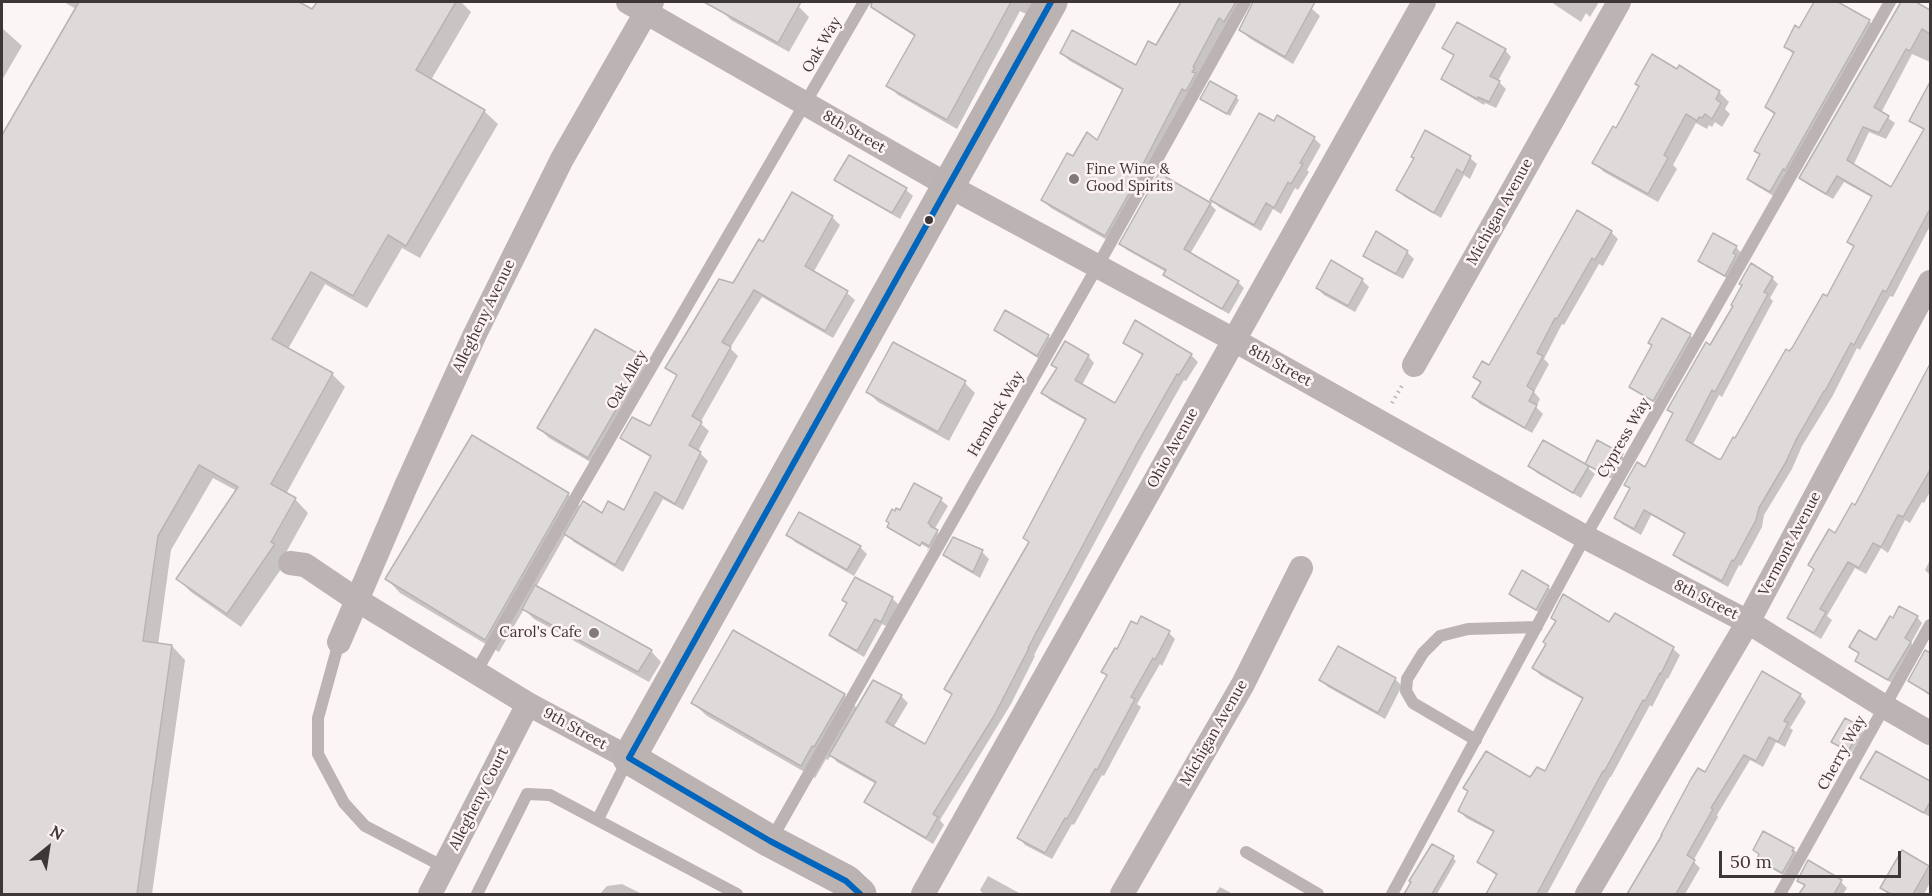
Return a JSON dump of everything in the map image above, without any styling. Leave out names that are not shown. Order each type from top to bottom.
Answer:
[{"type":"main road","points":[[628,758],[1051,2]]},
{"type":"main road","name":"9th Street","points":[[628,758],[770,841],[846,881],[860,894]]},
{"type":"street","name":"Ohio Avenue","points":[[923,894],[1424,2]]},
{"type":"street","name":"Michigan Avenue","points":[[1414,365],[1619,2]]},
{"type":"street","name":"8th Street","points":[[642,5],[806,104],[950,186],[1234,340],[1586,537],[1748,622],[1884,708],[1930,733]]},
{"type":"street","name":"Allegheny Avenue","points":[[339,642],[475,334],[642,5]]},
{"type":"street","name":"Vermont Avenue","points":[[1587,894],[1748,622],[1930,282]]},
{"type":"street","name":"9th Street","points":[[290,563],[305,565],[357,600],[528,704],[628,758]]},
{"type":"street","name":"Michigan Avenue","points":[[1122,894],[1242,684],[1301,568]]},
{"type":"street","name":"Allegheny Court","points":[[430,894],[528,704]]},
{"type":"lane","name":"Oak Way","points":[[806,104],[864,2]]},
{"type":"lane","name":"Hemlock Way","points":[[770,841],[1245,2]]},
{"type":"lane","name":"Cypress Way","points":[[1392,894],[1586,537],[1890,2]]},
{"type":"lane","name":"Oak Alley","points":[[476,672],[806,104]]},
{"type":"lane","name":"Cherry Way","points":[[1780,894],[1930,625]]},
{"type":"lane","points":[[1476,740],[1413,704],[1406,691],[1407,679],[1423,653],[1440,636],[1468,629],[1537,627]]},
{"type":"lane","points":[[339,642],[318,718],[318,754],[344,803],[365,826],[444,867]]},
{"type":"lane","points":[[597,819],[628,758]]},
{"type":"lane","points":[[477,894],[527,794],[550,795],[737,894]]},
{"type":"lane","points":[[1246,852],[1318,894]]},
{"type":"path","points":[[1382,422],[1414,365]]},
{"type":"building","points":[[79,2],[299,2],[312,9],[317,2],[456,2],[416,70],[485,110],[406,246],[388,235],[353,296],[311,272],[272,339],[333,373],[271,484],[296,498],[271,542],[275,544],[227,614],[176,579],[238,487],[199,465],[158,536],[143,641],[172,645],[137,894],[2,894],[2,135]]},
{"type":"building","points":[[704,2],[801,2],[778,43]]},
{"type":"building","points":[[872,2],[1011,2],[947,120],[886,86],[915,35],[871,7]]},
{"type":"building","points":[[1181,2],[1236,2],[1224,22],[1219,18],[1193,67],[1195,68],[1192,72],[1196,73],[1186,91],[1182,89],[1143,164],[1145,165],[1105,236],[1041,200],[1067,153],[1073,156],[1087,132],[1097,140],[1123,89],[1060,53],[1072,30],[1136,65],[1148,41],[1156,45]]},
{"type":"building","points":[[1253,2],[1315,2],[1285,57],[1239,30]]},
{"type":"building","points":[[1814,2],[1838,2],[1870,20],[1785,170],[1783,169],[1770,192],[1747,179],[1760,154],[1754,151],[1775,113],[1765,107],[1794,52],[1784,47],[1795,25],[1799,28]]},
{"type":"building","points":[[1901,2],[1916,2],[1930,10],[1930,34],[1922,29],[1910,51],[1906,49],[1874,107],[1889,116],[1879,133],[1863,127],[1847,160],[1891,187],[1924,129],[1909,121],[1930,82],[1930,209],[1886,292],[1883,290],[1854,345],[1851,343],[1796,440],[1722,581],[1673,555],[1685,533],[1644,510],[1634,529],[1614,518],[1630,488],[1624,485],[1637,462],[1645,467],[1673,413],[1667,410],[1706,342],[1710,345],[1733,306],[1731,305],[1742,285],[1739,284],[1751,263],[1773,277],[1764,292],[1768,294],[1715,392],[1712,390],[1686,440],[1718,459],[1721,459],[1733,437],[1735,438],[1786,349],[1789,351],[1792,348],[1823,294],[1827,296],[1854,246],[1847,242],[1872,196],[1837,176],[1826,194],[1799,178]]},
{"type":"building","points":[[1457,22],[1506,49],[1490,76],[1500,81],[1489,102],[1478,97],[1477,99],[1441,79],[1454,55],[1442,48]]},
{"type":"building","points":[[1652,54],[1677,69],[1679,65],[1720,91],[1716,99],[1721,103],[1712,119],[1705,114],[1697,121],[1686,114],[1664,155],[1668,158],[1648,194],[1592,163],[1613,126],[1616,128],[1639,86],[1635,84]]},
{"type":"building","points":[[1210,81],[1237,96],[1227,114],[1200,99]]},
{"type":"building","points":[[1259,113],[1274,121],[1277,115],[1315,137],[1291,184],[1288,182],[1274,208],[1266,203],[1254,225],[1210,200]]},
{"type":"building","points":[[1425,130],[1471,156],[1463,173],[1457,169],[1434,213],[1396,190],[1414,158],[1411,157]]},
{"type":"building","points":[[849,155],[907,188],[892,213],[834,180]]},
{"type":"building","points":[[1159,173],[1211,203],[1184,249],[1239,281],[1222,309],[1163,275],[1166,270],[1119,244]]},
{"type":"building","points":[[792,192],[833,216],[805,266],[848,291],[825,331],[754,290],[722,342],[731,347],[692,416],[702,422],[689,445],[701,452],[675,504],[655,492],[615,565],[564,534],[583,501],[602,513],[608,501],[624,510],[651,456],[620,438],[632,417],[650,426],[677,375],[665,368],[719,279],[733,283],[759,239],[763,242]]},
{"type":"building","points":[[1577,210],[1612,231],[1595,260],[1592,258],[1557,319],[1555,318],[1537,353],[1543,356],[1527,386],[1534,391],[1529,401],[1537,405],[1525,428],[1472,397],[1481,382],[1473,377],[1482,361],[1489,365]]},
{"type":"building","points":[[1376,231],[1408,251],[1396,274],[1363,256]]},
{"type":"building","points":[[1713,233],[1737,246],[1733,253],[1736,255],[1725,276],[1698,261]]},
{"type":"building","points":[[1331,260],[1363,279],[1348,306],[1316,288]]},
{"type":"building","points":[[1005,310],[1049,335],[1037,356],[994,330]]},
{"type":"building","points":[[1662,318],[1691,334],[1653,401],[1629,387],[1652,345],[1648,343]]},
{"type":"building","points":[[1135,320],[1192,354],[1179,375],[1177,374],[1137,444],[994,716],[933,814],[938,817],[926,838],[864,802],[876,782],[829,755],[873,680],[902,695],[886,722],[925,744],[952,694],[944,689],[1029,542],[1023,538],[1086,419],[1041,393],[1057,368],[1051,365],[1065,341],[1089,355],[1075,380],[1115,403],[1143,354],[1123,343]]},
{"type":"building","points":[[595,329],[646,358],[588,458],[537,428]]},
{"type":"building","points":[[893,342],[966,381],[938,432],[866,392]]},
{"type":"building","points":[[1930,364],[1930,470],[1903,517],[1898,515],[1881,547],[1873,543],[1859,568],[1848,562],[1820,609],[1826,612],[1814,633],[1787,618],[1814,569],[1808,565],[1829,529],[1835,533],[1852,503],[1855,505]]},
{"type":"building","points":[[472,435],[569,493],[485,640],[385,579]]},
{"type":"building","points":[[1543,440],[1589,466],[1573,493],[1528,466]]},
{"type":"building","points":[[1597,440],[1623,454],[1610,477],[1585,464]]},
{"type":"building","points":[[914,483],[942,498],[928,523],[938,530],[929,546],[922,542],[920,546],[887,527],[889,523],[886,521],[892,509],[900,510]]},
{"type":"building","points":[[799,512],[861,546],[847,570],[786,535]]},
{"type":"building","points":[[953,537],[983,550],[973,572],[943,555]]},
{"type":"building","points":[[1522,570],[1549,586],[1536,610],[1509,594]]},
{"type":"building","points":[[855,577],[893,597],[881,622],[875,619],[857,651],[829,635],[847,603],[842,600]]},
{"type":"building","name":"Carol's Cafe","points":[[535,585],[652,650],[638,672],[522,609]]},
{"type":"building","points":[[1563,594],[1609,622],[1615,613],[1674,647],[1661,674],[1645,701],[1643,700],[1603,771],[1537,894],[1486,894],[1497,874],[1477,862],[1494,831],[1458,811],[1468,791],[1463,788],[1486,751],[1530,777],[1537,767],[1545,771],[1583,698],[1532,668],[1546,644],[1543,642],[1556,621],[1551,618]]},
{"type":"building","points":[[1899,606],[1918,616],[1905,638],[1911,642],[1888,680],[1855,661],[1859,653],[1849,647],[1859,630],[1876,640],[1890,616],[1893,618]]},
{"type":"building","points":[[1141,616],[1170,631],[1155,660],[1153,658],[1131,697],[1135,699],[1097,770],[1095,769],[1045,853],[1017,838],[1107,675],[1101,672],[1115,648],[1117,649],[1131,621],[1137,624]]},
{"type":"building","points":[[733,630],[845,694],[801,766],[691,703]]},
{"type":"building","points":[[1338,646],[1396,678],[1378,713],[1319,680]]},
{"type":"building","points":[[1925,650],[1930,653],[1930,694],[1908,681]]},
{"type":"building","points":[[1762,671],[1801,694],[1784,721],[1788,723],[1778,742],[1769,737],[1756,761],[1744,755],[1711,808],[1713,809],[1687,855],[1695,860],[1676,894],[1627,894],[1662,835],[1691,779],[1698,768],[1705,772]]},
{"type":"building","points":[[1845,718],[1862,727],[1848,751],[1831,742]]},
{"type":"building","points":[[1876,751],[1930,781],[1930,802],[1924,813],[1860,778]]},
{"type":"building","points":[[1763,831],[1794,848],[1782,873],[1757,859],[1759,854],[1753,850]]},
{"type":"building","points":[[1432,844],[1454,856],[1432,894],[1404,894],[1411,882],[1409,881]]},
{"type":"building","points":[[1902,850],[1929,866],[1913,894],[1891,894],[1880,888]]},
{"type":"building","points":[[1808,860],[1842,880],[1834,894],[1799,894],[1805,885],[1797,881]]},
{"type":"transit line","points":[[629,758],[1051,2]]},
{"type":"transit line","points":[[629,758],[770,841],[846,881],[860,894]]},
{"type":"place","name":"Fine Wine & Good Spirits","points":[[1074,179]]},
{"type":"place","name":"Carol's Cafe","points":[[594,633]]}]
